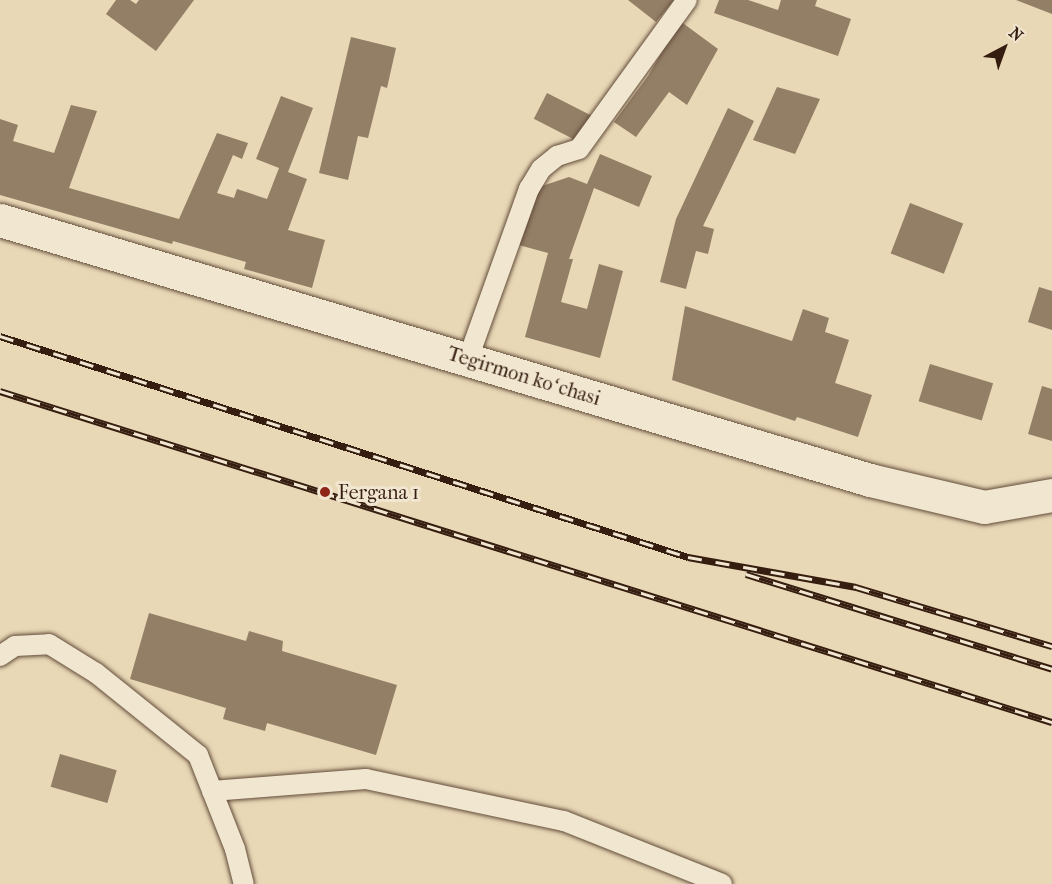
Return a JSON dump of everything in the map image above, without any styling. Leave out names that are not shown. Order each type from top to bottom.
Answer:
[{"type":"street","name":"Tegirmon koʻchasi","points":[[0,220],[870,480],[984,507],[1052,495]]},
{"type":"lane","points":[[468,359],[529,189],[541,169],[557,156],[579,149],[687,0]]},
{"type":"lane","points":[[0,656],[15,646],[49,644],[96,673],[198,755],[235,849],[244,884]]},
{"type":"lane","points":[[212,791],[366,779],[564,821],[722,884]]},
{"type":"building","points":[[116,0],[130,0],[136,4],[139,0],[194,0],[156,51],[106,14]]},
{"type":"building","points":[[628,0],[674,0],[656,22]]},
{"type":"building","points":[[719,0],[748,0],[778,10],[781,0],[817,0],[815,6],[851,19],[838,56],[714,13]]},
{"type":"building","points":[[1016,0],[1052,0],[1052,14]]},
{"type":"building","points":[[680,21],[718,49],[687,105],[669,92],[636,137],[614,122],[648,76]]},
{"type":"building","points":[[351,37],[396,48],[387,88],[381,86],[368,138],[358,136],[348,180],[319,173]]},
{"type":"building","points":[[777,87],[820,99],[795,154],[753,140]]},
{"type":"building","points":[[547,93],[594,117],[581,143],[534,119]]},
{"type":"building","points":[[281,96],[313,108],[288,172],[307,179],[288,230],[325,240],[312,288],[244,269],[246,262],[173,241],[172,244],[0,195],[0,119],[18,125],[13,141],[54,153],[71,105],[97,111],[69,188],[179,219],[217,133],[248,143],[242,159],[233,155],[217,193],[234,198],[237,189],[267,199],[279,168],[256,159]]},
{"type":"building","points":[[728,108],[754,121],[703,226],[714,229],[708,254],[696,251],[686,289],[660,282],[676,219]]},
{"type":"building","points":[[600,154],[652,176],[639,207],[594,188],[569,259],[573,259],[561,302],[587,309],[599,264],[623,271],[600,358],[525,337],[548,253],[515,244],[539,187],[569,177],[587,184]]},
{"type":"building","points":[[910,203],[963,223],[944,274],[891,253]]},
{"type":"building","points":[[1039,287],[1052,291],[1052,330],[1028,322]]},
{"type":"building","points":[[685,306],[792,341],[803,309],[829,318],[825,332],[849,340],[835,383],[872,395],[858,437],[797,417],[795,421],[672,380]]},
{"type":"building","points":[[930,364],[993,383],[982,421],[919,401]]},
{"type":"building","points":[[1042,386],[1052,389],[1052,441],[1028,434]]},
{"type":"building","points":[[149,613],[246,641],[249,631],[283,641],[282,651],[397,685],[376,755],[267,723],[265,731],[223,719],[226,708],[130,679]]},
{"type":"building","points":[[60,754],[117,770],[107,803],[51,787]]},
{"type":"railway","points":[[0,336],[688,557],[856,587],[1052,646]]},
{"type":"railway","points":[[0,391],[1052,722]]},
{"type":"railway","points":[[746,574],[1052,669]]},
{"type":"place","name":"Fergana 1","points":[[325,492]]}]
